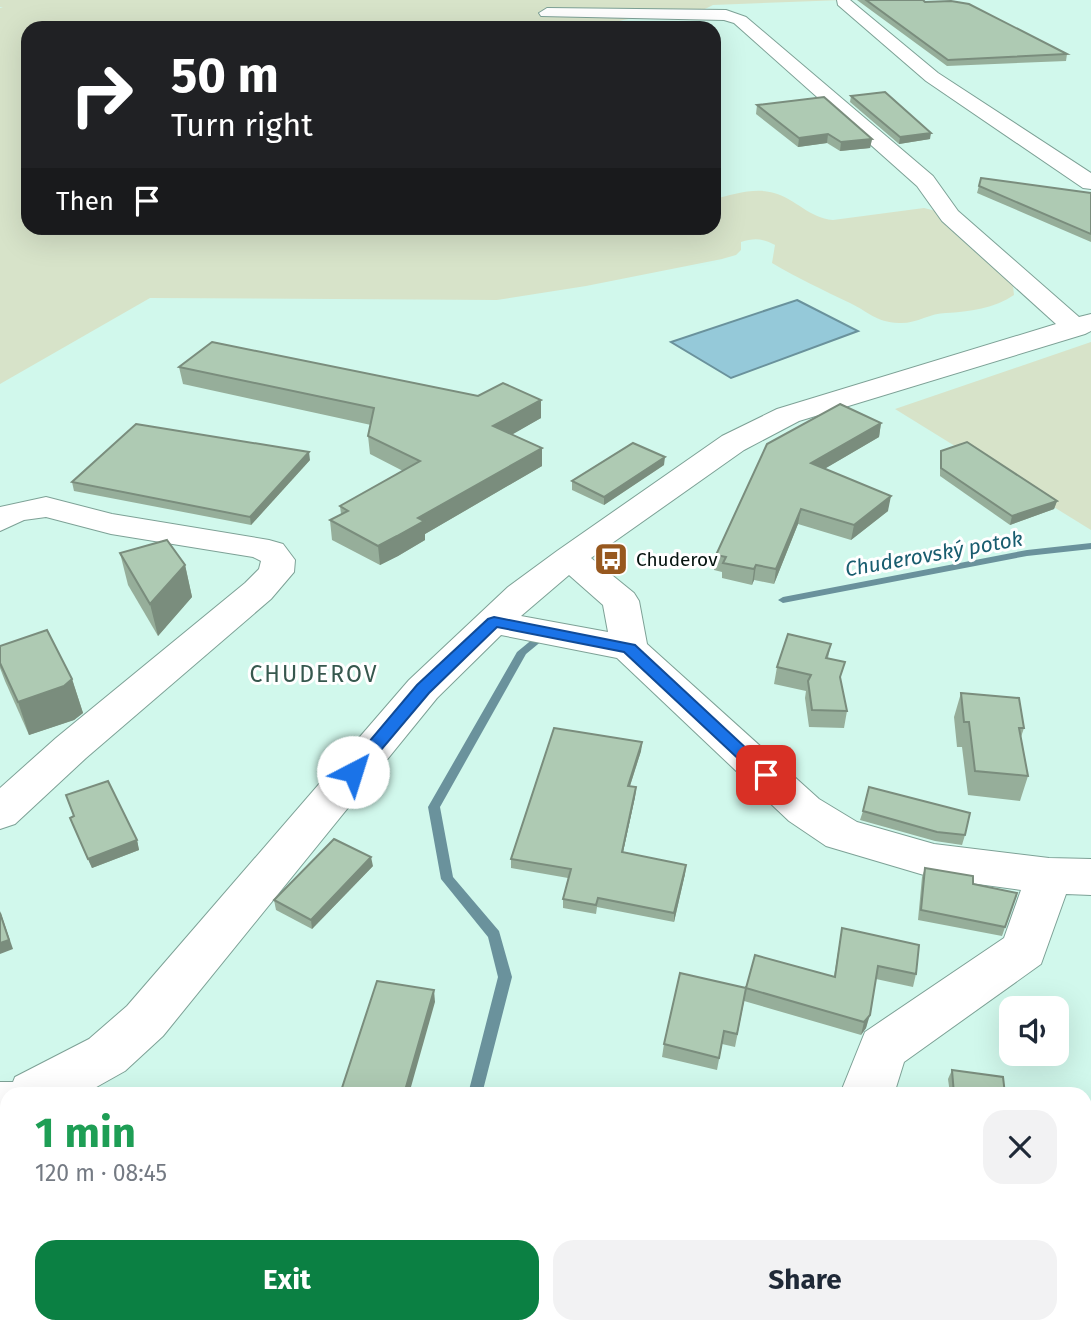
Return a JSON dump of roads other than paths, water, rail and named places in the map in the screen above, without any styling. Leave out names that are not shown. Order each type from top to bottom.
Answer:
[{"type":"street","points":[[843,2],[932,77],[1091,183]]},
{"type":"street","points":[[547,13],[726,15],[740,20],[925,181],[950,216],[1084,325]]},
{"type":"street","points":[[57,1087],[101,1074],[423,689],[509,625],[521,595],[569,558],[733,443],[788,415],[1084,325]]},
{"type":"street","points":[[0,521],[15,512],[46,507],[111,524],[257,547],[271,551],[278,560],[276,572],[258,591],[71,748],[0,813]]},
{"type":"street","points":[[569,558],[625,625],[804,810],[842,834],[934,861],[1070,876],[1024,950],[883,1048],[869,1087]]},
{"type":"street","points":[[509,625],[576,638],[625,625]]},
{"type":"water","points":[[797,300],[858,331],[731,378],[671,342]]},
{"type":"waterway","name":"Chuderovský potok","points":[[783,600],[1027,553],[1091,546]]},
{"type":"waterway","name":"Chuderovský potok","points":[[477,1087],[505,977],[494,935],[447,879],[434,807],[522,652],[538,640]]},
{"type":"place","name":"Chuderov","points":[[611,559]]},
{"type":"district","name":"CHUDEROV","points":[[314,674]]}]
